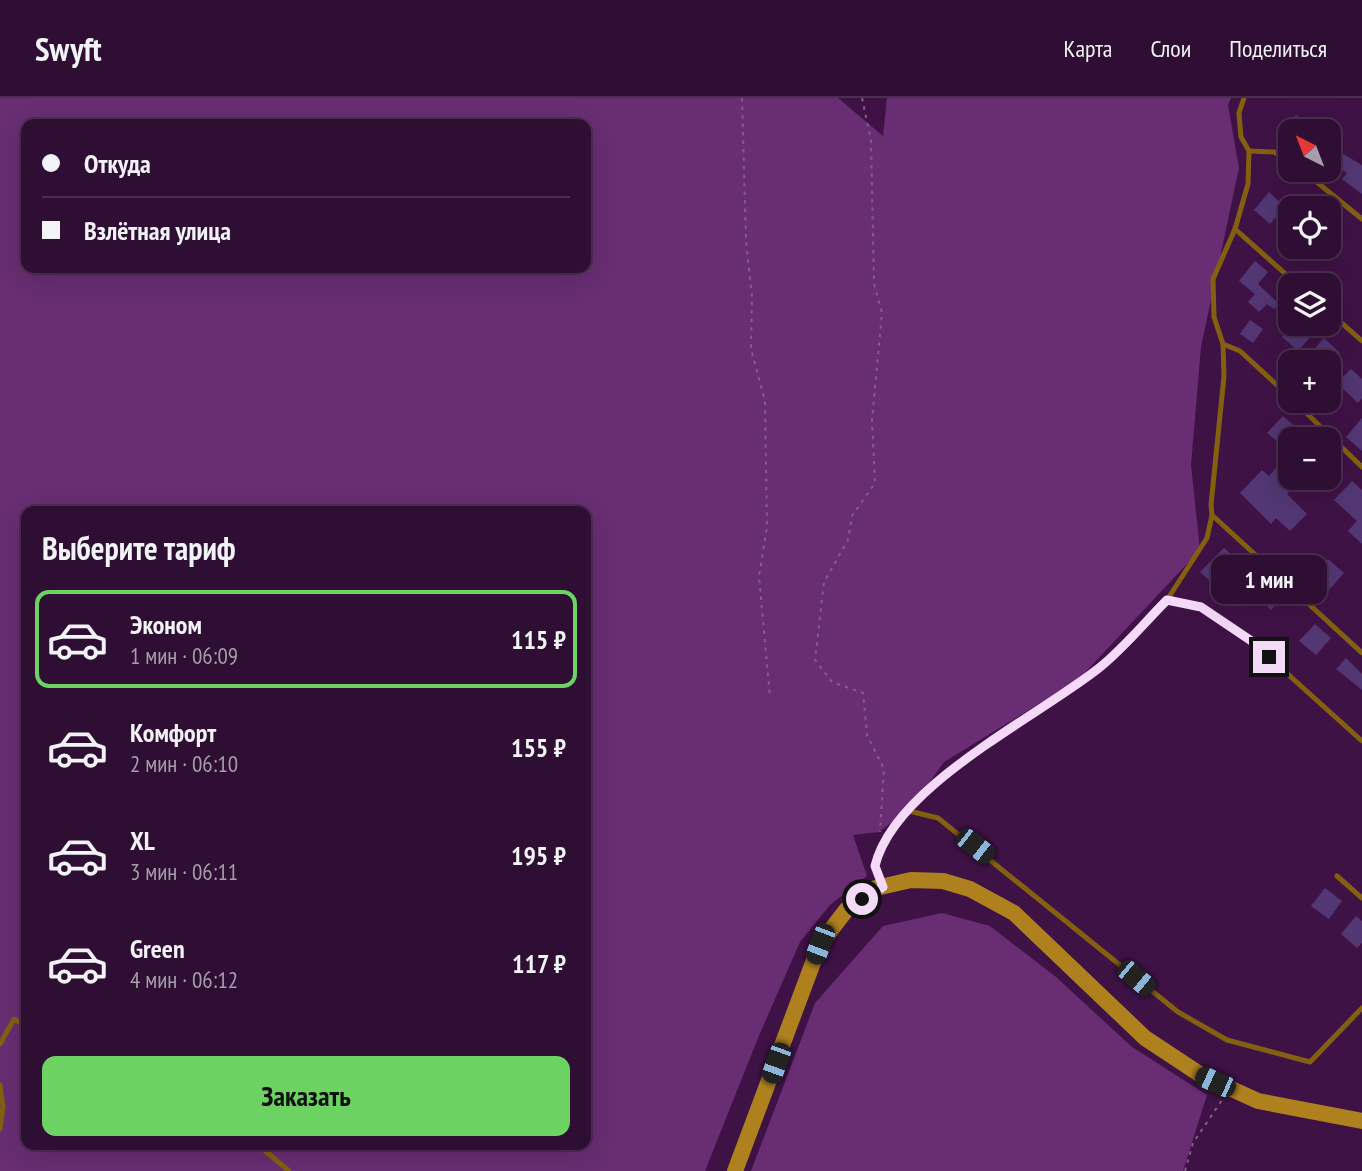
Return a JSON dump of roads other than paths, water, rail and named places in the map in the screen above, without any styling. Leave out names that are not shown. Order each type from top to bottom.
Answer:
[{"type":"street","points":[[735,1167],[820,944],[847,909],[883,887],[911,880],[943,881],[970,889],[1014,913],[1144,1038],[1201,1075],[1258,1101],[1362,1121]]},
{"type":"lane","points":[[883,887],[875,866],[878,854],[891,831],[909,811],[941,777],[1102,666],[1167,600],[1208,538],[1224,376],[1223,344],[1214,317],[1213,279],[1235,229],[1248,184],[1249,151],[1241,137],[1239,113],[1244,98]]},
{"type":"lane","points":[[1249,151],[1278,154]]},
{"type":"lane","points":[[1316,182],[1362,219]]},
{"type":"lane","points":[[1235,229],[1284,273]]},
{"type":"lane","points":[[1341,322],[1362,341]]},
{"type":"lane","points":[[1223,344],[1240,351],[1278,386]]},
{"type":"lane","points":[[1306,413],[1362,467]]},
{"type":"lane","points":[[1212,515],[1362,653]]},
{"type":"lane","points":[[1167,600],[1201,607],[1250,640],[1362,741]]},
{"type":"lane","points":[[909,811],[938,818],[1178,1012],[1227,1040],[1310,1062],[1362,1008]]},
{"type":"lane","points":[[1337,876],[1362,898]]},
{"type":"lane","points":[[0,1044],[14,1019],[21,1024]]},
{"type":"lane","points":[[0,1085],[3,1107],[0,1129]]},
{"type":"lane","points":[[264,1150],[289,1171]]}]
